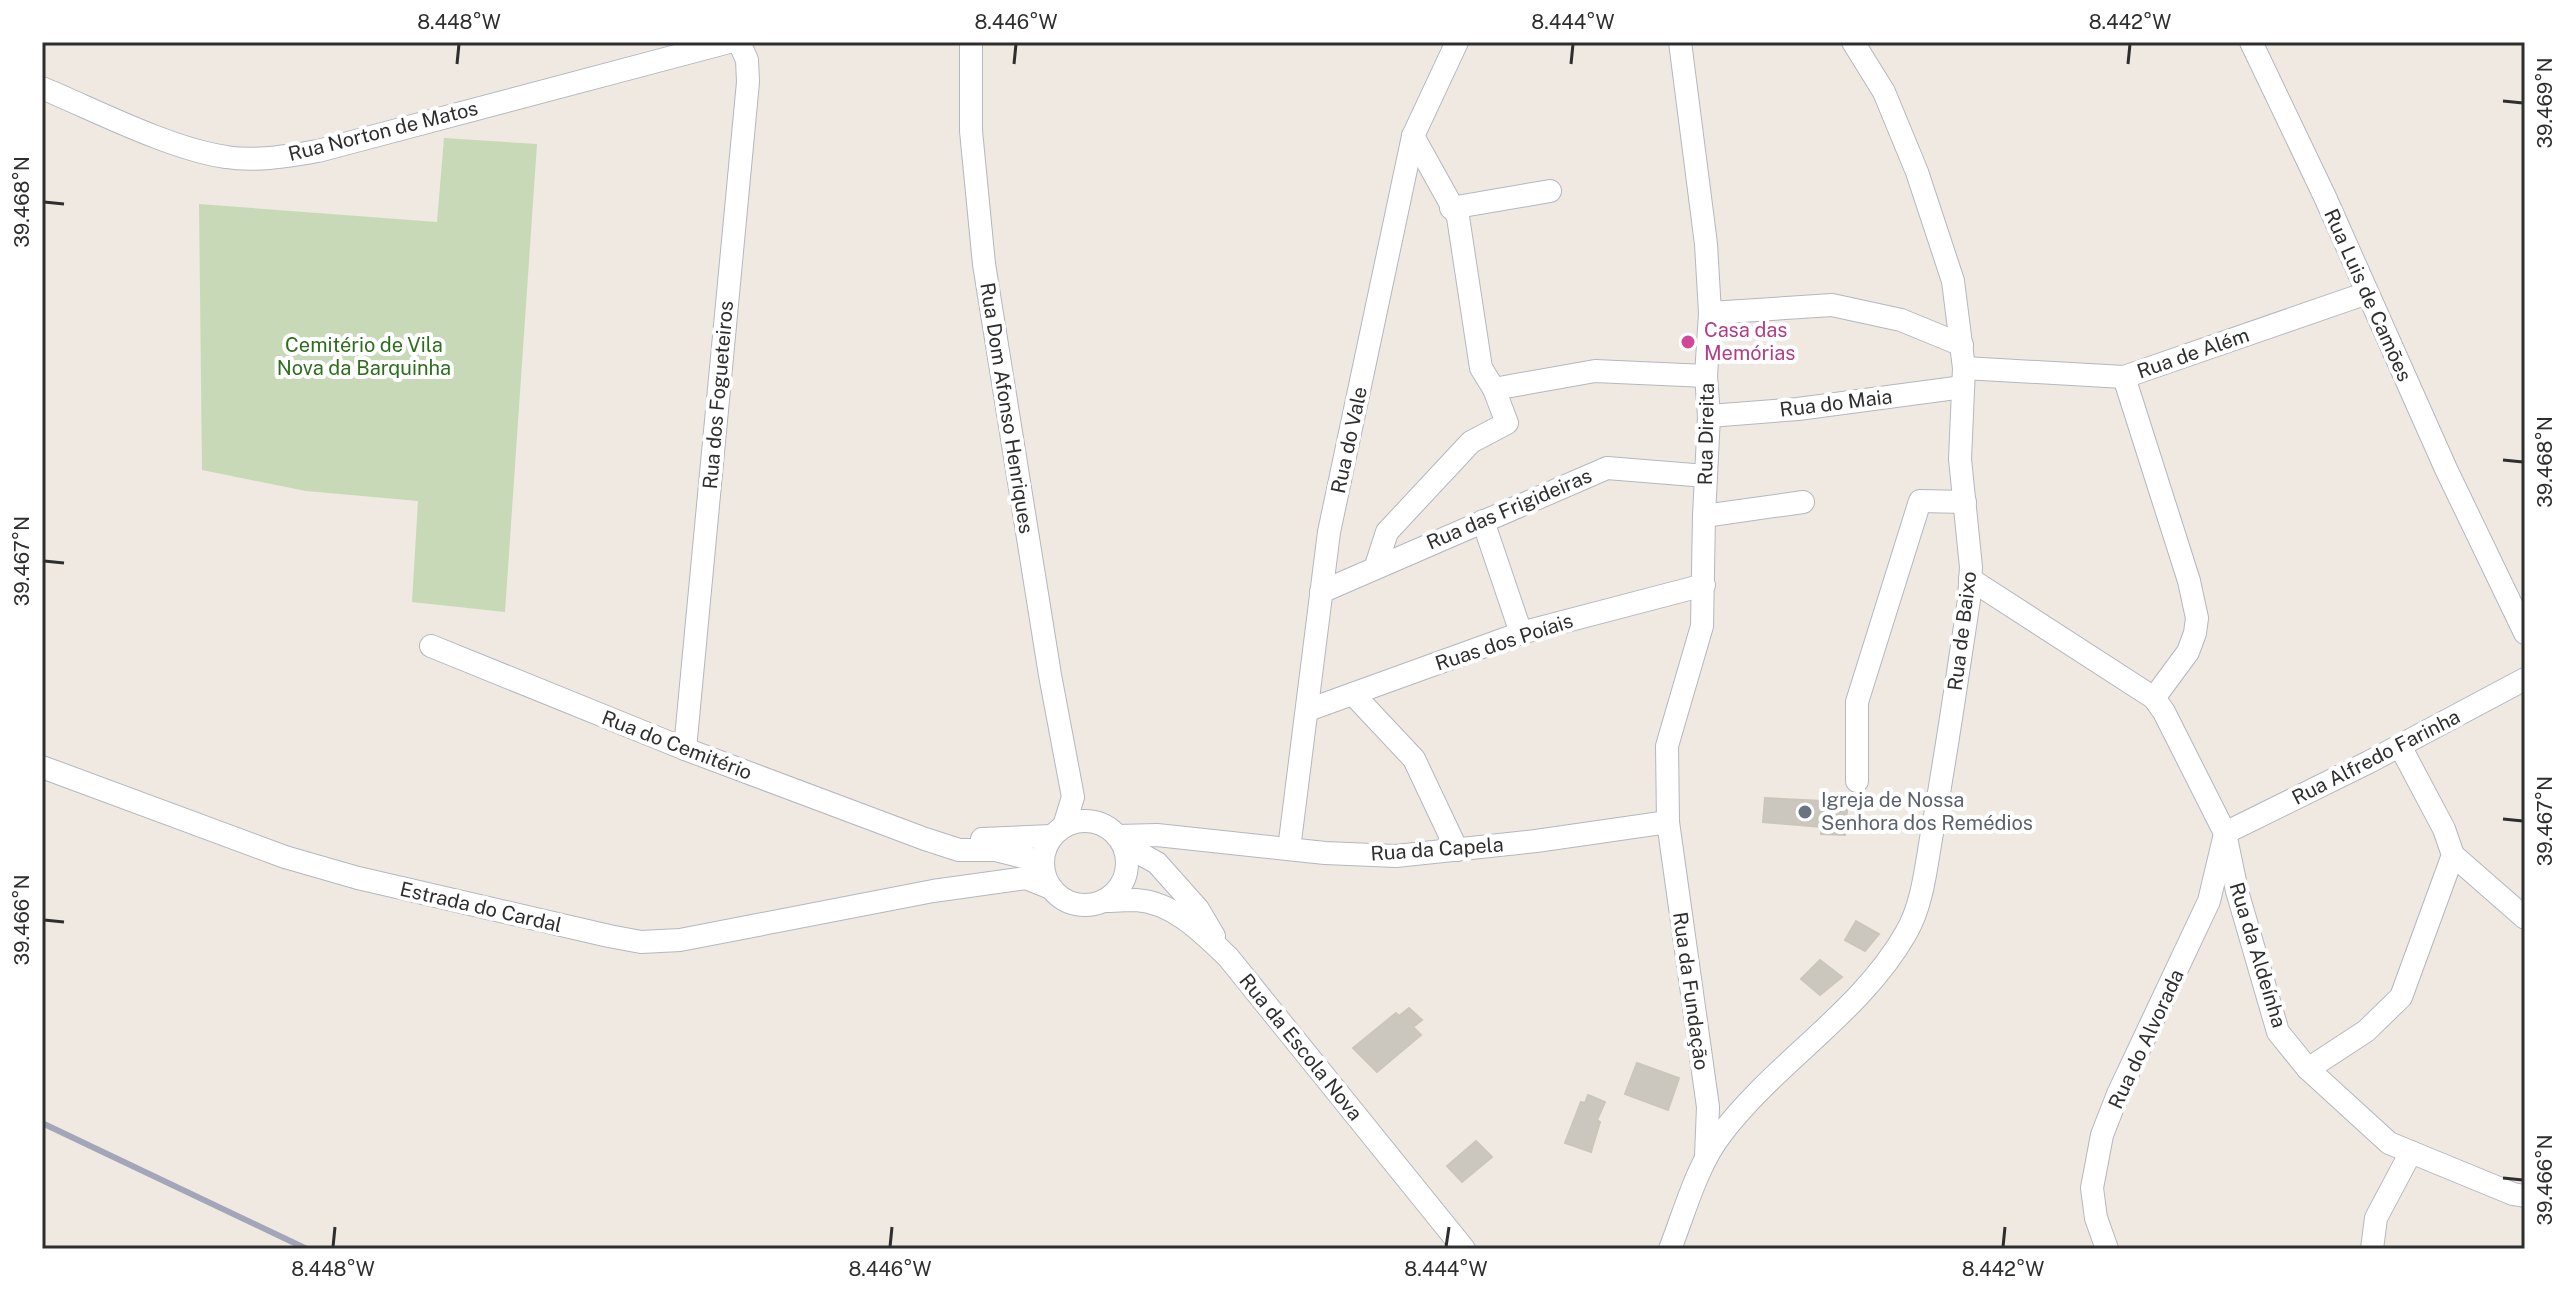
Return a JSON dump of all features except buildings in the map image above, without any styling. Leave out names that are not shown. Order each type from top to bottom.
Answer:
[{"type":"street","name":"Rua Norton de Matos","points":[[42,88],[176,144],[226,157],[275,158],[318,151],[729,42]]},
{"type":"street","name":"Rua dos Fogueteiros","points":[[685,749],[748,82],[747,60],[739,42]]},
{"type":"street","name":"Rua Dom Afonso Henriques","points":[[971,42],[971,131],[984,264],[1050,675],[1073,797],[1051,843]]},
{"type":"street","name":"Rua do Vale","points":[[1289,849],[1329,532],[1413,136],[1457,42]]},
{"type":"street","name":"Rua Direita","points":[[1668,822],[1667,746],[1702,626],[1709,416],[1706,376],[1710,313],[1706,244],[1680,42]]},
{"type":"street","name":"Rua de Baixo","points":[[1706,1161],[1721,1134],[1852,1002],[1892,955],[1909,929],[1922,890],[1933,831],[1970,579],[1960,459],[1964,378],[1953,281],[1917,172],[1884,92],[1853,42]]},
{"type":"street","name":"Rua Luis de Camões","points":[[2251,42],[2525,633]]},
{"type":"street","points":[[1376,566],[1387,532],[1471,442],[1507,423],[1494,389],[1481,368],[1458,217],[1413,136]]},
{"type":"street","points":[[1451,208],[1550,191]]},
{"type":"street","name":"Rua de Além","points":[[1964,378],[2124,377],[2367,293]]},
{"type":"street","points":[[1710,313],[1832,305],[1901,320],[1962,345]]},
{"type":"street","points":[[1494,389],[1595,371],[1706,376]]},
{"type":"street","points":[[1970,579],[2154,698],[2188,652],[2197,618],[2189,581],[2124,377]]},
{"type":"street","name":"Rua do Maia","points":[[1709,416],[1798,409],[1964,378]]},
{"type":"street","name":"Rua das Frigideiras","points":[[1321,592],[1607,468],[1706,476]]},
{"type":"street","points":[[1857,781],[1857,702],[1920,501],[1965,502]]},
{"type":"street","points":[[1704,516],[1803,502]]},
{"type":"street","points":[[1483,521],[1521,633]]},
{"type":"street","name":"Ruas dos Poíais","points":[[1308,710],[1521,633],[1704,585]]},
{"type":"street","name":"Rua do Cemitério","points":[[431,646],[685,749],[925,839],[959,850],[996,850],[1018,855]]},
{"type":"street","name":"Rua Alfredo Farinha","points":[[2225,833],[2400,746],[2525,679]]},
{"type":"street","points":[[1353,694],[1414,759],[1457,850]]},
{"type":"street","name":"Rua da Aldeínha","points":[[2154,698],[2225,833],[2237,891],[2278,1032],[2308,1069],[2389,1143],[2513,1194],[2525,1196]]},
{"type":"street","points":[[2400,746],[2444,829],[2453,855],[2525,918]]},
{"type":"street","name":"Estrada do Cardal","points":[[42,767],[285,857],[544,923],[641,942],[680,940],[933,891],[1026,878],[1051,888]]},
{"type":"street","name":"Rua Dom Afonso Henriques","points":[[1069,771],[1091,807],[1117,836]]},
{"type":"street","points":[[1117,836],[1127,857],[1127,870],[1123,883],[1103,901],[1089,905],[1075,904],[1061,898],[1051,888],[1044,876],[1051,843],[1088,821],[1117,836],[1157,863],[1198,909],[1228,957]]},
{"type":"street","name":"Rua da Fundação","points":[[1668,822],[1708,1107],[1706,1161]]},
{"type":"street","name":"Rua da Capela","points":[[1117,836],[1205,839],[1289,849],[1396,856],[1668,822]]},
{"type":"street","name":"Rua do Alvorada","points":[[2107,1249],[2096,1218],[2092,1188],[2102,1135],[2118,1094],[2209,901],[2225,833]]},
{"type":"street","name":"Rua do Cemitério","points":[[925,839],[1051,843]]},
{"type":"street","name":"Rua da Capela","points":[[1157,863],[1160,854],[1169,847],[1205,839]]},
{"type":"street","name":"Estrada do Cardal","points":[[933,891],[1051,843]]},
{"type":"street","points":[[2308,1069],[2366,1031],[2401,997],[2453,855]]},
{"type":"street","name":"Rua da Escola Nova","points":[[1103,901],[1137,900],[1159,904],[1201,930],[1228,957],[1464,1249]]},
{"type":"street","points":[[2372,1249],[2376,1218],[2411,1152]]},
{"type":"street","points":[[1670,1249],[1706,1161]]},
{"type":"green space","name":"Cemitério de Vila Nova da Barquinha","points":[[444,138],[537,144],[505,612],[412,602],[418,501],[306,491],[202,470],[199,204],[437,222]]},
{"type":"railway","points":[[42,1123],[307,1249]]},
{"type":"place","name":"Casa das Memórias","points":[[1688,342]]},
{"type":"place","name":"Igreja de Nossa Senhora dos Remédios","points":[[1805,812]]}]
